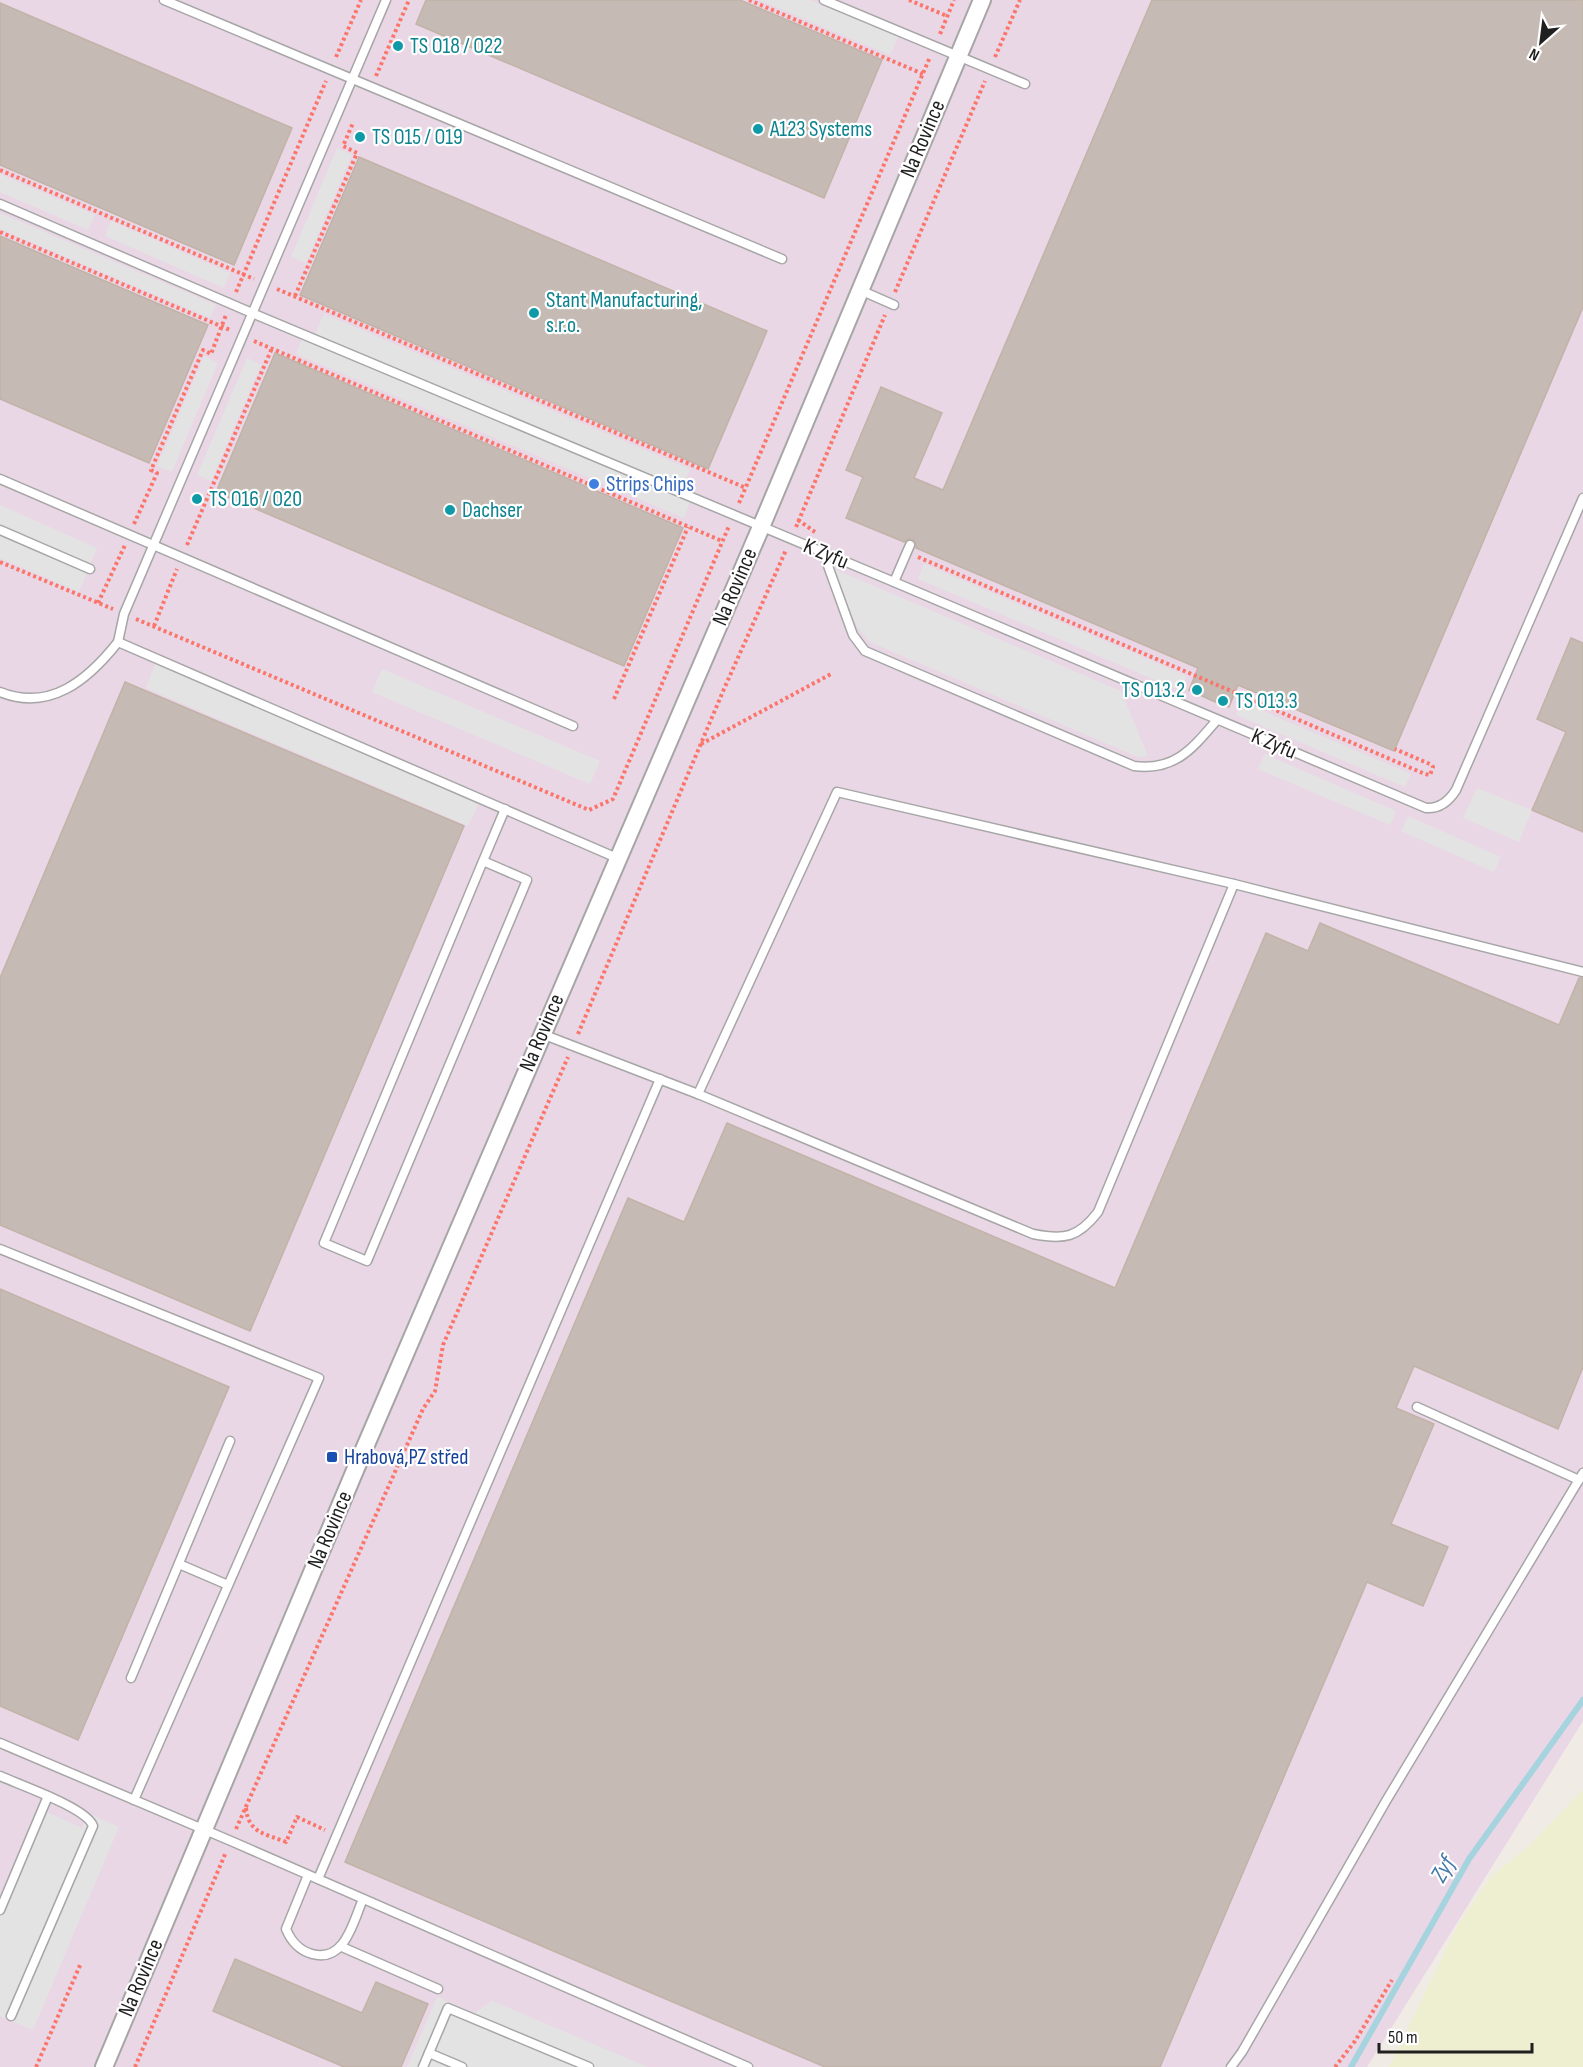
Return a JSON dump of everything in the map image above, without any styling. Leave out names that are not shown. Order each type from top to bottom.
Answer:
[{"type":"street","name":"Na Rovince","points":[[104,2067],[203,1829],[617,858],[761,527],[982,0]]},
{"type":"lane","points":[[164,0],[782,259]]},
{"type":"lane","points":[[0,692],[15,698],[39,699],[60,693],[100,665],[118,642],[124,614],[386,0]]},
{"type":"lane","points":[[824,0],[1025,84]]},
{"type":"lane","name":"K Zyfu","points":[[0,204],[252,313],[823,552],[1424,808],[1432,809],[1441,806],[1456,790],[1583,498]]},
{"type":"lane","points":[[860,290],[894,305]]},
{"type":"lane","points":[[0,479],[573,726]]},
{"type":"lane","points":[[0,530],[90,569]]},
{"type":"lane","points":[[894,582],[909,549]]},
{"type":"lane","points":[[823,552],[853,635],[865,651],[1134,766],[1150,768],[1171,763],[1187,753],[1217,720]]},
{"type":"lane","points":[[118,642],[617,858]]},
{"type":"lane","points":[[698,1094],[837,792],[1234,884],[1583,972]]},
{"type":"lane","points":[[483,861],[527,880],[367,1261],[324,1242],[483,861],[505,809]]},
{"type":"lane","points":[[542,1034],[698,1094],[1033,1234],[1063,1238],[1077,1233],[1088,1225],[1098,1212],[1234,884]]},
{"type":"lane","points":[[318,1879],[660,1079]]},
{"type":"lane","points":[[0,1249],[319,1378],[134,1800]]},
{"type":"lane","points":[[1231,2067],[1242,2052],[1386,1801],[1581,1477],[1417,1407]]},
{"type":"lane","points":[[131,1678],[230,1441]]},
{"type":"lane","points":[[179,1564],[228,1585]]},
{"type":"lane","points":[[0,1743],[748,2067]]},
{"type":"lane","points":[[0,1776],[48,1796],[85,1815],[91,1820],[93,1826],[11,2016]]},
{"type":"lane","points":[[0,1911],[48,1796]]},
{"type":"lane","points":[[308,1875],[286,1929],[291,1941],[309,1954],[333,1955],[342,1947],[363,1899]]},
{"type":"lane","points":[[342,1947],[438,1989]]},
{"type":"lane","points":[[423,2067],[448,2008],[589,2067]]},
{"type":"lane","points":[[429,2053],[462,2067]]},
{"type":"path","points":[[151,470],[201,349],[211,354],[361,0]]},
{"type":"path","points":[[371,87],[408,0]]},
{"type":"path","points":[[749,0],[923,74]]},
{"type":"path","points":[[909,0],[947,16]]},
{"type":"path","points":[[0,562],[589,810],[613,799],[954,0]]},
{"type":"path","points":[[295,296],[357,153],[343,146],[353,123]]},
{"type":"path","points":[[0,170],[746,488]]},
{"type":"path","points":[[0,232],[722,541]]},
{"type":"path","points":[[154,626],[272,348]]},
{"type":"path","points":[[798,520],[825,536]]},
{"type":"path","points":[[615,699],[688,527]]},
{"type":"path","points":[[909,549],[1393,760],[1428,775],[1432,772],[1432,765],[1396,749],[1393,760]]},
{"type":"path","points":[[700,745],[831,674]]},
{"type":"path","points":[[246,1807],[247,1816],[254,1828],[286,1842],[297,1817],[336,1835]]},
{"type":"path","points":[[36,2067],[81,1962]]},
{"type":"path","points":[[1335,2067],[1355,2041],[1392,1980]]},
{"type":"shaded area","points":[[0,0],[1583,0],[1583,1721],[1367,2067],[0,2067]]},
{"type":"shaded area","points":[[759,0],[809,0],[898,37],[890,55]]},
{"type":"shaded area","points":[[337,148],[352,155],[306,263],[291,257]]},
{"type":"shaded area","points":[[0,174],[95,215],[88,230],[0,192]]},
{"type":"shaded area","points":[[0,213],[216,305],[210,318],[0,229]]},
{"type":"shaded area","points":[[111,221],[230,273],[224,288],[105,236]]},
{"type":"shaded area","points":[[324,314],[690,469],[682,489],[315,334]]},
{"type":"shaded area","points":[[302,339],[690,502],[684,518],[296,354]]},
{"type":"shaded area","points":[[204,356],[218,363],[172,472],[157,466]]},
{"type":"shaded area","points":[[247,358],[261,365],[211,481],[197,475]]},
{"type":"shaded area","points":[[0,505],[97,548],[79,592],[0,558]]},
{"type":"shaded area","points":[[924,564],[1187,676],[1181,691],[918,579]]},
{"type":"shaded area","points":[[834,569],[1121,691],[1148,756],[1138,757],[870,642],[857,627]]},
{"type":"shaded area","points":[[157,659],[481,799],[468,826],[146,688]]},
{"type":"shaded area","points":[[382,669],[600,761],[590,784],[372,692]]},
{"type":"shaded area","points":[[1242,702],[1411,774],[1405,787],[1236,715]]},
{"type":"shaded area","points":[[1265,754],[1396,811],[1390,825],[1258,769]]},
{"type":"shaded area","points":[[1477,788],[1532,810],[1519,842],[1463,818]]},
{"type":"shaded area","points":[[1408,816],[1501,857],[1494,872],[1401,831]]},
{"type":"shaded area","points":[[42,1810],[82,1828],[88,1813],[119,1827],[33,2030],[0,2016],[0,1911]]},
{"type":"shaded area","points":[[437,1997],[475,2013],[492,2001],[648,2067],[407,2067]]},
{"type":"green space","points":[[1583,1790],[1583,2067],[1389,2067],[1458,1925],[1491,1877],[1530,1845]]},
{"type":"building","name":"A123 Systems","points":[[426,0],[740,0],[882,60],[824,198],[416,24]]},
{"type":"building","points":[[1152,0],[1583,0],[1583,307],[1394,751],[1238,685],[1229,707],[1213,701],[1189,690],[1198,668],[916,548],[913,539],[904,542],[846,518],[863,477],[846,470],[881,387],[942,413],[914,478],[943,490]]},
{"type":"building","points":[[0,3],[292,128],[234,265],[0,165]]},
{"type":"building","name":"Stant Manufacturing, s.r.o.","points":[[359,157],[767,331],[708,469],[300,295]]},
{"type":"building","points":[[0,236],[208,325],[149,463],[0,399]]},
{"type":"building","name":"Dachser","points":[[275,353],[683,528],[624,666],[216,492]]},
{"type":"building","points":[[1571,638],[1583,643],[1583,832],[1532,810],[1566,732],[1537,719]]},
{"type":"building","points":[[125,682],[464,826],[250,1331],[0,1225],[0,978]]},
{"type":"building","points":[[1320,923],[1559,1025],[1579,978],[1583,978],[1583,1367],[1558,1429],[1414,1366],[1396,1408],[1434,1424],[1391,1524],[1448,1547],[1423,1606],[1367,1582],[1160,2067],[825,2067],[345,1862],[628,1198],[684,1222],[727,1123],[1115,1288],[1266,933],[1308,951]]},
{"type":"building","points":[[0,1289],[229,1387],[78,1740],[0,1706]]},
{"type":"building","points":[[235,1959],[362,2013],[376,1982],[428,2004],[401,2067],[344,2067],[213,2011]]},
{"type":"waterway","name":"Zyf","points":[[1351,2067],[1469,1859],[1583,1700]]},
{"type":"place","name":"TS O18 / O22","points":[[398,46]]},
{"type":"place","name":"A123 Systems","points":[[758,129]]},
{"type":"place","name":"TS O15 / O19","points":[[360,137]]},
{"type":"place","name":"Stant Manufacturing, s.r.o.","points":[[534,313]]},
{"type":"place","name":"Strips Chips","points":[[594,484]]},
{"type":"place","name":"TS O16 / O20","points":[[197,499]]},
{"type":"place","name":"Dachser","points":[[450,510]]},
{"type":"place","name":"TS O13.2","points":[[1197,690]]},
{"type":"place","name":"TS O13.3","points":[[1223,701]]},
{"type":"place","name":"Hrabová,PZ střed","points":[[332,1457]]}]
